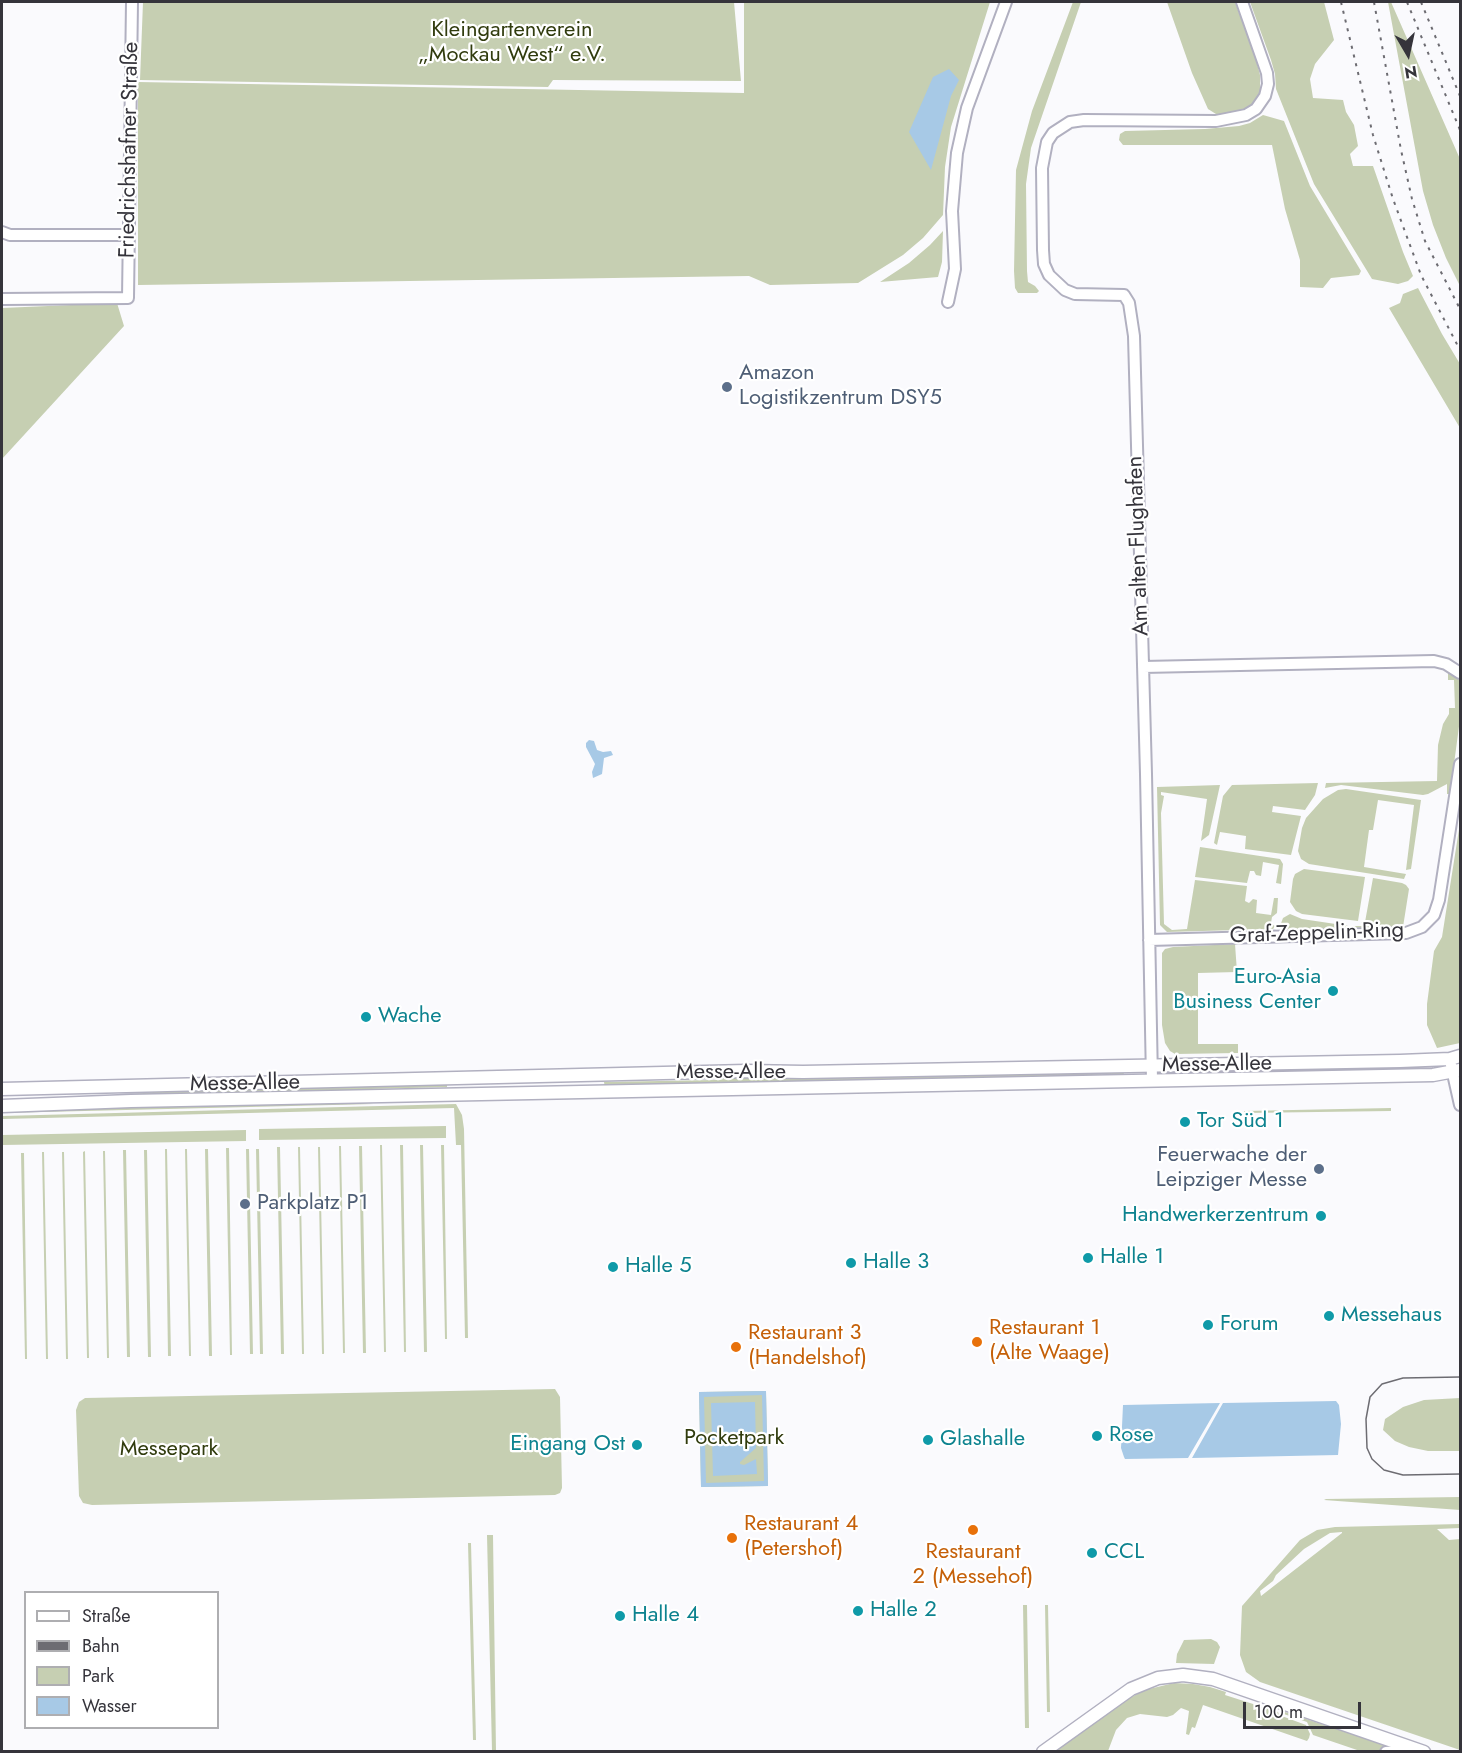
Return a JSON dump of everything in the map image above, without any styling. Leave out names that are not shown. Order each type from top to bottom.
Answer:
[{"type":"main road","name":"Messe-Allee","points":[[2,1089],[472,1077],[1152,1066],[1455,1057]]},
{"type":"main road","name":"Messe-Allee","points":[[2,1106],[142,1101],[1433,1075],[1456,1071]]},
{"type":"main road","points":[[1043,1752],[1131,1689],[1158,1678],[1183,1675],[1213,1679],[1421,1751]]},
{"type":"street","name":"Friedrichshafner Straße","points":[[2,299],[128,298],[132,2]]},
{"type":"street","points":[[948,302],[955,269],[952,211],[957,153],[966,108],[1006,2]]},
{"type":"street","name":"Am alten Flughafen","points":[[1152,1080],[1134,336],[1127,299],[1119,294],[1075,294],[1065,290],[1049,275],[1044,264],[1043,250],[1042,168],[1047,142],[1053,133],[1070,123],[1084,120],[1216,121],[1246,115],[1256,109],[1265,96],[1268,84],[1267,73],[1242,2]]},
{"type":"street","points":[[2,232],[10,235],[128,236]]},
{"type":"street","points":[[1143,667],[1434,662],[1446,664],[1461,673]]},
{"type":"street","name":"Graf-Zeppelin-Ring","points":[[1149,940],[1406,933],[1422,927],[1434,915],[1439,900],[1461,764]]},
{"type":"street","points":[[1455,1057],[1461,1105]]},
{"type":"street","points":[[1386,1752],[1421,1751]]},
{"type":"green space","name":"Kleingartenverein „Mockau West“ e.V.","points":[[143,2],[734,2],[741,81],[553,80],[548,87],[140,80]]},
{"type":"green space","points":[[744,2],[990,2],[951,127],[945,167],[943,215],[923,238],[903,255],[858,283],[770,285],[749,276],[138,285],[138,82],[744,93]]},
{"type":"green space","points":[[1073,2],[1081,2],[1031,148],[1026,184],[1028,282],[1039,291],[1037,293],[1018,293],[1015,288],[1014,271],[1016,170],[1032,111]]},
{"type":"green space","points":[[1167,2],[1235,2],[1260,75],[1260,94],[1251,106],[1234,114],[1216,114],[1208,109],[1192,73]]},
{"type":"green space","points":[[1250,2],[1324,2],[1334,40],[1315,64],[1310,79],[1313,98],[1343,100],[1346,112],[1354,125],[1358,146],[1350,154],[1353,166],[1373,166],[1413,276],[1408,281],[1398,284],[1372,279],[1314,184],[1276,89],[1271,60]]},
{"type":"green space","points":[[1388,2],[1391,2],[1460,159],[1460,286],[1433,225],[1423,191]]},
{"type":"green space","points":[[1263,115],[1284,121],[1310,186],[1361,271],[1359,275],[1331,278],[1323,288],[1300,287],[1300,260],[1285,209],[1272,145],[1123,145],[1119,140],[1120,134],[1125,131],[1239,126],[1250,123]]},
{"type":"green space","points":[[943,231],[942,262],[938,277],[880,282],[909,263]]},
{"type":"green space","points":[[1418,288],[1460,364],[1460,428],[1389,308],[1400,303],[1403,294]]},
{"type":"green space","points":[[117,303],[124,326],[2,459],[2,308]]},
{"type":"green space","points":[[1448,673],[1453,674],[1460,681],[1460,719],[1450,794],[1447,794],[1447,784],[1423,795],[1341,785],[1325,788],[1326,783],[1437,781],[1438,745],[1443,724],[1449,714],[1449,708],[1455,708],[1454,680],[1448,680]]},
{"type":"green space","points":[[1318,783],[1315,795],[1305,810],[1273,806],[1272,812],[1301,816],[1291,855],[1245,849],[1246,836],[1220,832],[1217,845],[1214,843],[1223,796],[1232,785]]},
{"type":"green space","points":[[1220,785],[1209,835],[1201,841],[1207,799],[1161,792],[1164,796],[1161,813],[1164,924],[1172,930],[1187,929],[1195,880],[1247,886],[1245,901],[1249,903],[1253,899],[1257,900],[1256,913],[1271,915],[1274,898],[1278,898],[1277,913],[1272,917],[1271,923],[1275,926],[1273,929],[1167,932],[1160,925],[1157,787]]},
{"type":"green space","points":[[1346,789],[1421,800],[1411,869],[1406,870],[1414,805],[1378,800],[1373,830],[1369,830],[1364,867],[1406,874],[1404,879],[1309,864],[1301,859],[1298,851],[1306,818],[1323,799],[1338,790]]},
{"type":"green space","points":[[1460,823],[1460,1043],[1437,1048],[1427,1025],[1427,1004],[1434,951],[1442,937]]},
{"type":"green space","points":[[1200,847],[1280,859],[1283,864],[1281,884],[1276,883],[1279,865],[1263,862],[1261,876],[1250,871],[1247,883],[1195,877]]},
{"type":"green space","points":[[1304,869],[1365,877],[1358,921],[1302,914],[1296,911],[1290,902],[1293,879],[1295,874]]},
{"type":"green space","points":[[1373,878],[1402,883],[1409,889],[1403,927],[1281,929],[1283,918],[1290,914],[1302,919],[1349,926],[1364,925],[1361,922],[1365,922]]},
{"type":"green space","points":[[1235,944],[1237,972],[1198,973],[1198,1044],[1238,1044],[1238,1053],[1175,1054],[1165,1043],[1162,1025],[1162,953],[1165,949],[1173,947]]},
{"type":"green space","points":[[1123,1071],[1124,1074],[1012,1079],[605,1088],[604,1082],[715,1080],[754,1076]]},
{"type":"green space","points":[[447,1082],[447,1087],[371,1089],[335,1093],[97,1098],[163,1091]]},
{"type":"green space","points":[[332,1101],[374,1104],[2,1113],[2,1110]]},
{"type":"green space","points":[[456,1104],[462,1115],[464,1129],[468,1338],[465,1338],[461,1145],[456,1145],[454,1108],[2,1119],[2,1116]]},
{"type":"green space","points":[[1391,1108],[1391,1111],[1244,1113],[1244,1111]]},
{"type":"green space","points":[[446,1126],[446,1138],[259,1140],[259,1129]]},
{"type":"green space","points":[[246,1130],[246,1141],[2,1145],[2,1135]]},
{"type":"green space","points":[[380,1145],[382,1145],[386,1352],[384,1352]]},
{"type":"green space","points":[[400,1145],[403,1145],[406,1352],[404,1352]]},
{"type":"green space","points":[[420,1145],[423,1145],[427,1352],[424,1352]]},
{"type":"green space","points":[[441,1145],[444,1145],[447,1339],[445,1339]]},
{"type":"green space","points":[[339,1146],[341,1146],[345,1353],[343,1353]]},
{"type":"green space","points":[[359,1146],[362,1146],[366,1353],[363,1353]]},
{"type":"green space","points":[[277,1147],[280,1147],[284,1354],[281,1354]]},
{"type":"green space","points":[[298,1147],[300,1147],[304,1354],[302,1354]]},
{"type":"green space","points":[[318,1147],[320,1147],[324,1354],[322,1354]]},
{"type":"green space","points":[[226,1148],[229,1148],[232,1355],[230,1355]]},
{"type":"green space","points":[[165,1149],[167,1149],[171,1356],[168,1356]]},
{"type":"green space","points":[[185,1149],[187,1149],[191,1356],[189,1356]]},
{"type":"green space","points":[[205,1149],[208,1149],[212,1356],[209,1356]]},
{"type":"green space","points":[[246,1149],[249,1149],[253,1354],[250,1354]]},
{"type":"green space","points":[[256,1149],[259,1149],[263,1354],[260,1354]]},
{"type":"green space","points":[[123,1150],[126,1150],[130,1357],[127,1357]]},
{"type":"green space","points":[[144,1150],[147,1150],[151,1357],[148,1357]]},
{"type":"green space","points":[[85,1151],[89,1358],[87,1358],[83,1152]]},
{"type":"green space","points":[[103,1151],[105,1151],[109,1358],[107,1358]]},
{"type":"green space","points":[[42,1152],[44,1152],[48,1359],[46,1359]]},
{"type":"green space","points":[[62,1152],[64,1152],[68,1359],[66,1359]]},
{"type":"green space","points":[[21,1153],[24,1153],[27,1359],[25,1359]]},
{"type":"green space","name":"Messepark","points":[[555,1389],[560,1397],[562,1488],[560,1493],[555,1495],[92,1505],[83,1503],[79,1496],[76,1410],[79,1402],[85,1398]]},
{"type":"green space","name":"Pocketpark","points":[[766,1391],[768,1486],[701,1487],[699,1392]]},
{"type":"green space","points":[[1460,1398],[1460,1451],[1428,1451],[1409,1447],[1395,1441],[1383,1430],[1385,1419],[1403,1407],[1424,1400]]},
{"type":"green space","points":[[1460,1497],[1460,1510],[1324,1500],[1326,1499]]},
{"type":"green space","points":[[1460,1524],[1460,1528],[1437,1529],[1449,1540],[1460,1539],[1460,1750],[1260,1682],[1246,1672],[1240,1655],[1242,1606],[1300,1540],[1317,1530],[1335,1527]],"holes":[[[1330,1533],[1342,1533],[1261,1596],[1260,1591],[1304,1549]]]},
{"type":"green space","points":[[487,1535],[493,1535],[496,1752],[492,1751]]},
{"type":"green space","points":[[468,1543],[471,1543],[476,1740],[473,1740]]},
{"type":"green space","points":[[1023,1605],[1027,1605],[1029,1728],[1025,1728]]},
{"type":"green space","points":[[1045,1605],[1048,1605],[1050,1712],[1047,1712]]},
{"type":"green space","points":[[1211,1639],[1220,1647],[1214,1664],[1176,1663],[1177,1654],[1184,1640]]},
{"type":"green space","points":[[1174,1683],[1210,1687],[1226,1692],[1225,1695],[1278,1712],[1279,1715],[1306,1725],[1310,1734],[1309,1738],[1307,1741],[1203,1705],[1195,1728],[1192,1727],[1189,1735],[1186,1734],[1189,1711],[1181,1708],[1167,1717],[1140,1714],[1127,1718],[1116,1730],[1108,1751],[1055,1752],[1126,1700],[1145,1690]]},
{"type":"green space","points":[[1282,1711],[1397,1749],[1360,1751],[1313,1735],[1307,1722],[1281,1713]]},
{"type":"water","points":[[949,69],[959,80],[951,96],[931,170],[909,132],[933,77]]},
{"type":"water","points":[[589,740],[594,741],[597,750],[611,751],[613,755],[604,758],[602,774],[593,778],[592,772],[595,764],[586,747]]},
{"type":"water","points":[[766,1391],[768,1486],[701,1487],[699,1392]],"holes":[[[762,1395],[764,1481],[706,1483],[704,1397]]]},
{"type":"water","points":[[1336,1401],[1339,1405],[1341,1424],[1338,1455],[1192,1458],[1223,1403]]},
{"type":"water","points":[[755,1402],[756,1448],[740,1464],[744,1465],[756,1459],[757,1474],[713,1476],[711,1403]]},
{"type":"water","points":[[1220,1403],[1188,1458],[1125,1459],[1121,1448],[1123,1405]]},
{"type":"tram line","points":[[1460,1377],[1403,1378],[1382,1384],[1370,1397],[1366,1419],[1367,1448],[1372,1459],[1384,1470],[1403,1475],[1460,1474]]},
{"type":"railway","points":[[1341,2],[1373,135],[1393,199],[1421,275],[1460,350]]},
{"type":"railway","points":[[1374,2],[1412,199],[1425,241],[1460,309]]},
{"type":"railway","points":[[1407,2],[1460,130]]},
{"type":"railway","points":[[1421,2],[1460,96]]},
{"type":"place","name":"Amazon Logistikzentrum DSY5","points":[[727,387]]},
{"type":"place","name":"Euro-Asia Business Center","points":[[1333,991]]},
{"type":"place","name":"Wache","points":[[366,1017]]},
{"type":"place","name":"Tor Süd 1","points":[[1185,1122]]},
{"type":"place","name":"Feuerwache der Leipziger Messe","points":[[1319,1169]]},
{"type":"place","name":"Parkplatz P1","points":[[245,1204]]},
{"type":"place","name":"Handwerkerzentrum","points":[[1321,1216]]},
{"type":"place","name":"Halle 1","points":[[1088,1258]]},
{"type":"place","name":"Halle 3","points":[[851,1263]]},
{"type":"place","name":"Halle 5","points":[[613,1267]]},
{"type":"place","name":"Messehaus","points":[[1329,1316]]},
{"type":"place","name":"Forum","points":[[1208,1325]]},
{"type":"place","name":"Restaurant 1 (Alte Waage)","points":[[977,1342]]},
{"type":"place","name":"Restaurant 3 (Handelshof)","points":[[736,1347]]},
{"type":"place","name":"Rose","points":[[1097,1436]]},
{"type":"place","name":"Glashalle","points":[[928,1440]]},
{"type":"place","name":"Eingang Ost","points":[[637,1445]]},
{"type":"place","name":"Restaurant 2 (Messehof)","points":[[973,1530]]},
{"type":"place","name":"Restaurant 4 (Petershof)","points":[[732,1538]]},
{"type":"place","name":"CCL","points":[[1092,1553]]},
{"type":"place","name":"Halle 2","points":[[858,1611]]},
{"type":"place","name":"Halle 4","points":[[620,1616]]}]
